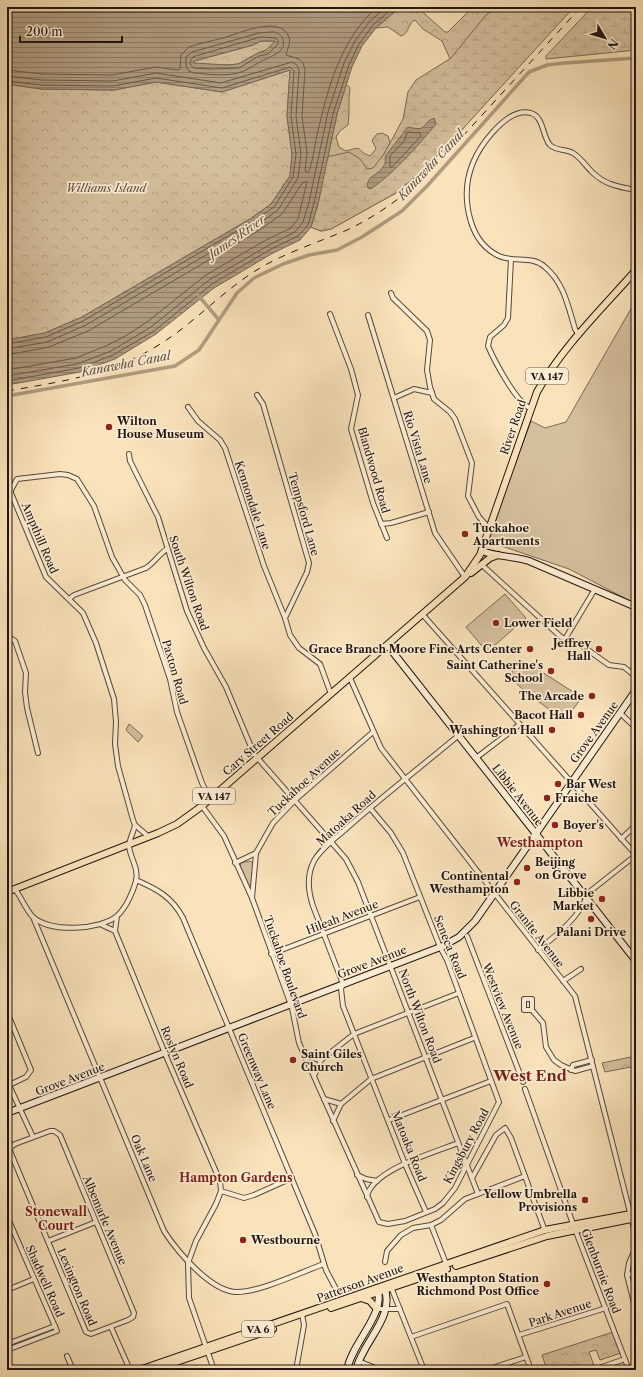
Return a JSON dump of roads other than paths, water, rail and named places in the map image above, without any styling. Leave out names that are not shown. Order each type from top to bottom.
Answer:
[{"type":"main road","name":"River Road","points":[[482,551],[530,408],[543,381],[579,335],[636,270]]},
{"type":"main road","name":"Cary Street Road","points":[[7,892],[129,845],[177,824],[202,806],[423,615],[465,577],[474,566],[482,551]]},
{"type":"main road","points":[[465,577],[490,558],[498,555]]},
{"type":"main road","name":"Patterson Avenue","points":[[153,1370],[388,1286],[546,1233],[574,1226],[634,1216]]},
{"type":"main road","name":"Patterson Avenue","points":[[302,1316],[361,1298],[378,1290]]},
{"type":"main road","points":[[361,1298],[370,1301],[377,1309]]},
{"type":"main road","name":"Patterson Avenue","points":[[139,1370],[206,1350]]},
{"type":"street","points":[[579,335],[575,329],[565,296],[558,282],[550,271],[540,263],[533,260],[510,259],[495,254],[479,241],[468,211],[466,191],[469,172],[479,150],[502,122],[515,115],[526,112],[533,114],[541,122],[546,139],[552,147],[574,154],[605,182],[636,190]]},
{"type":"street","points":[[510,259],[508,318],[504,325],[490,337],[488,346],[519,398],[530,408]]},
{"type":"street","points":[[391,293],[393,298],[427,331],[430,340],[427,370],[432,393],[434,399],[450,412],[454,419],[472,463],[468,496],[479,517],[490,529]]},
{"type":"street","name":"Blandwood Road","points":[[330,314],[351,369],[358,395],[351,429],[381,524],[387,538]]},
{"type":"street","name":"Rio Vista Lane","points":[[368,315],[435,533],[465,577]]},
{"type":"street","points":[[394,398],[414,390],[432,393]]},
{"type":"street","name":"Tempsford Lane","points":[[257,395],[263,404],[308,558],[307,572],[285,618]]},
{"type":"street","name":"Kennondale Lane","points":[[188,407],[198,421],[220,440],[225,448],[264,566],[285,618]]},
{"type":"street","name":"South Wilton Road","points":[[129,454],[130,461],[158,517],[167,549],[196,630],[226,687],[257,759]]},
{"type":"street","name":"Ampthill Road","points":[[112,557],[94,506],[77,479],[68,475],[60,474],[17,479],[11,490],[42,570],[50,583],[79,608],[87,620],[108,680],[115,710],[118,766],[135,825]]},
{"type":"street","points":[[381,524],[391,523],[429,512]]},
{"type":"street","points":[[69,599],[74,595],[153,564],[167,549]]},
{"type":"street","points":[[482,551],[498,555],[510,555],[525,560],[636,607]]},
{"type":"street","name":"Paxton Road","points":[[112,557],[123,576],[140,595],[145,605],[170,679],[177,712],[202,783],[210,799]]},
{"type":"street","points":[[482,565],[565,639],[580,645],[609,665],[624,667],[636,678]]},
{"type":"street","points":[[565,639],[595,589]]},
{"type":"street","points":[[423,615],[636,855],[588,893],[587,898],[560,931],[538,950]]},
{"type":"street","points":[[285,618],[290,635],[299,648],[320,664],[331,694]]},
{"type":"street","points":[[7,636],[15,642],[25,669],[27,708],[38,753]]},
{"type":"street","name":"Libbie Avenue","points":[[388,646],[635,960]]},
{"type":"street","name":"Granite Avenue","points":[[350,678],[381,748],[575,996],[634,1216],[636,1236]]},
{"type":"street","name":"Grove Avenue","points":[[7,1117],[20,1110],[440,949],[467,936],[621,714],[636,690]]},
{"type":"street","name":"Grove Avenue","points":[[621,714],[636,696]]},
{"type":"street","points":[[621,714],[636,728]]},
{"type":"street","points":[[476,758],[519,724]]},
{"type":"street","name":"Tuckahoe Avenue","points":[[252,898],[256,853],[273,823],[295,800],[373,732]]},
{"type":"street","name":"Matoaka Road","points":[[426,1212],[405,1164],[344,1006],[342,987],[309,894],[309,876],[314,860],[331,843],[404,778],[459,735]]},
{"type":"street","name":"North Wilton Road","points":[[257,759],[295,800],[352,869],[443,1099],[458,1144],[478,1194]]},
{"type":"street","name":"Tuckahoe Boulevard","points":[[202,806],[221,830],[252,898],[270,954],[291,1006],[299,1043],[374,1214],[382,1224]]},
{"type":"street","name":"Seneca Road","points":[[370,808],[398,844],[459,993],[498,1102]]},
{"type":"street","points":[[34,917],[43,923],[67,928],[102,925],[117,916],[131,893],[136,880],[135,866],[129,845],[135,825],[149,836]]},
{"type":"street","points":[[621,838],[636,825]]},
{"type":"street","points":[[235,863],[256,853]]},
{"type":"street","name":"Greenway Lane","points":[[136,880],[160,891],[179,910],[194,942],[292,1178],[315,1234],[324,1264],[336,1289]]},
{"type":"street","name":"Oak Lane","points":[[15,889],[34,917],[164,1231],[188,1263],[221,1289],[236,1292],[249,1291],[324,1264]]},
{"type":"street","name":"Grove Avenue","points":[[440,949],[454,941],[468,929],[495,894]]},
{"type":"street","name":"Hileah Avenue","points":[[270,954],[420,897]]},
{"type":"street","name":"Roslyn Road","points":[[117,916],[115,931],[165,1055],[220,1181],[221,1191]]},
{"type":"street","points":[[102,925],[115,931]]},
{"type":"street","name":"Westview Avenue","points":[[467,936],[523,1082]]},
{"type":"street","points":[[563,981],[581,969]]},
{"type":"street","points":[[314,1076],[321,1060],[354,1034],[459,993]]},
{"type":"street","points":[[532,1010],[542,1023],[548,1052],[554,1060],[575,1071],[593,1066]]},
{"type":"street","points":[[7,1012],[31,1070],[26,1077],[8,1085],[33,1137]]},
{"type":"street","points":[[333,1121],[341,1104],[372,1079],[426,1056],[474,1038]]},
{"type":"street","points":[[305,1056],[321,1060]]},
{"type":"street","points":[[571,1070],[573,1065],[592,1060]]},
{"type":"street","points":[[389,1120],[491,1081]]},
{"type":"street","points":[[525,1090],[574,1226]]},
{"type":"street","points":[[324,1098],[341,1104]]},
{"type":"street","name":"Kingsbury Road","points":[[382,1224],[405,1221],[443,1203],[455,1188],[498,1102]]},
{"type":"street","name":"Grove Avenue","points":[[7,1113],[20,1110]]},
{"type":"street","name":"Kingsbury Road","points":[[472,1178],[496,1135],[505,1128],[511,1138],[525,1176]]},
{"type":"street","name":"Albemarle Avenue","points":[[33,1137],[50,1131],[54,1131],[60,1135],[134,1313],[131,1318],[111,1327]]},
{"type":"street","name":"Lexington Road","points":[[33,1137],[13,1145],[10,1151],[86,1332],[91,1334],[111,1327],[130,1370]]},
{"type":"street","points":[[367,1197],[370,1188],[377,1181],[405,1164],[458,1144]]},
{"type":"street","points":[[357,1175],[366,1180],[377,1181]]},
{"type":"street","points":[[385,1262],[387,1251],[401,1235],[413,1228],[431,1225],[441,1220],[459,1203],[525,1176],[546,1233]]},
{"type":"street","points":[[214,1370],[189,1298],[188,1263],[196,1241],[216,1204],[221,1191],[244,1198],[292,1178]]},
{"type":"street","name":"Shadwell Road","points":[[7,1216],[56,1328]]},
{"type":"street","points":[[48,1241],[96,1222]]},
{"type":"street","points":[[431,1225],[447,1266]]},
{"type":"street","name":"Glenburnie Road","points":[[574,1226],[629,1370]]},
{"type":"street","points":[[7,1231],[12,1229]]},
{"type":"street","points":[[636,1248],[629,1263],[627,1275],[636,1311]]},
{"type":"street","points":[[627,1275],[636,1273]]},
{"type":"street","points":[[7,1290],[34,1279]]},
{"type":"street","points":[[356,1370],[358,1361],[366,1344],[380,1324],[386,1309],[388,1286]]},
{"type":"street","points":[[388,1286],[400,1309],[424,1370]]},
{"type":"street","points":[[347,1370],[355,1347],[373,1319],[377,1309],[378,1290]]},
{"type":"street","points":[[411,1337],[507,1304],[531,1370]]},
{"type":"street","name":"Park Avenue","points":[[519,1335],[606,1308]]},
{"type":"street","points":[[377,1309],[400,1309]]},
{"type":"street","points":[[296,1370],[304,1324],[302,1316]]},
{"type":"street","points":[[7,1344],[56,1328]]},
{"type":"street","points":[[7,1350],[56,1328]]},
{"type":"street","points":[[67,1356],[73,1370]]},
{"type":"street","points":[[486,1370],[526,1357]]},
{"type":"street","points":[[593,1370],[625,1359]]},
{"type":"street","points":[[358,1361],[381,1370]]},
{"type":"water","name":"James River","points":[[7,7],[400,7],[376,28],[362,46],[352,67],[337,114],[318,204],[311,227],[300,240],[273,253],[214,288],[156,334],[115,359],[80,372],[7,385],[7,340],[45,333],[82,317],[250,219],[271,204],[290,176],[292,154],[287,116],[290,70],[222,92],[156,82],[114,90],[41,89],[7,84]],"holes":[[[261,41],[275,41],[266,50],[238,64],[227,65],[194,63],[194,61],[253,45]]]},
{"type":"water","points":[[434,118],[436,124],[405,159],[389,175],[371,189],[368,188],[367,184],[370,178],[380,171],[385,164],[386,155],[408,127],[419,129],[422,128]]},
{"type":"waterway","name":"Kanawha Canal","points":[[7,396],[175,366],[199,350],[237,293],[254,278],[283,264],[309,255],[337,250],[362,237],[402,211],[428,185],[529,72],[547,65],[636,58]]},
{"type":"waterway","points":[[198,295],[219,320]]},
{"type":"railway","points":[[7,391],[103,371],[139,356],[172,336],[239,282],[269,263],[347,230],[380,212],[410,190],[429,173],[581,7]]},
{"type":"place","name":"Wilton House Museum","points":[[109,427]]},
{"type":"place","name":"Tuckahoe Apartments","points":[[465,534]]},
{"type":"place","name":"Lower Field","points":[[496,623]]},
{"type":"place","name":"Grace Branch Moore Fine Arts Center","points":[[530,649]]},
{"type":"place","name":"Jeffrey Hall","points":[[599,649]]},
{"type":"place","name":"Saint Catherine's School","points":[[551,671]]},
{"type":"place","name":"The Arcade","points":[[592,696]]},
{"type":"place","name":"Bacot Hall","points":[[581,715]]},
{"type":"place","name":"Washington Hall","points":[[552,730]]},
{"type":"place","name":"Bar West","points":[[558,784]]},
{"type":"place","name":"Fraiche","points":[[547,798]]},
{"type":"place","name":"Boyer's","points":[[555,825]]},
{"type":"place","name":"Beijing on Grove","points":[[527,868]]},
{"type":"place","name":"Continental Westhampton","points":[[517,882]]},
{"type":"place","name":"Libbie Market","points":[[602,899]]},
{"type":"place","name":"Palani Drive","points":[[591,919]]},
{"type":"place","name":"Saint Giles Church","points":[[293,1060]]},
{"type":"place","name":"Yellow Umbrella Provisions","points":[[585,1200]]},
{"type":"place","name":"Westbourne","points":[[243,1240]]},
{"type":"place","name":"Westhampton Station Richmond Post Office","points":[[547,1284]]},
{"type":"district","name":"Westhampton","points":[[540,843]]},
{"type":"district","name":"West End","points":[[530,1076]]},
{"type":"district","name":"Hampton Gardens","points":[[236,1178]]},
{"type":"district","name":"Stonewall Court","points":[[56,1219]]},
{"type":"park label","name":"Williams Island","points":[[106,188]]}]
